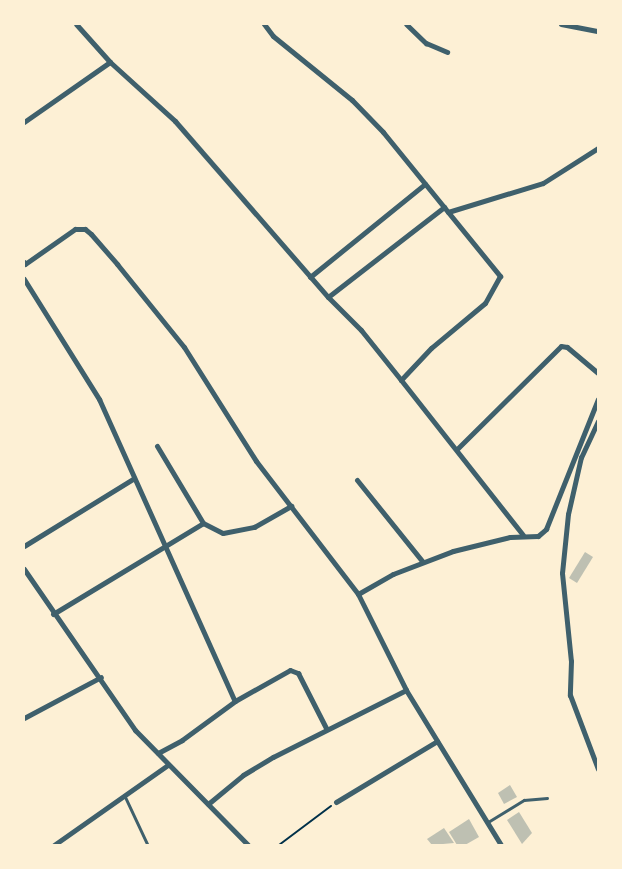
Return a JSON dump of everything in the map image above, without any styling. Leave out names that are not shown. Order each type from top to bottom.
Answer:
[{"type":"street","points":[[76,24],[110,62],[175,121],[310,277],[361,330],[523,535]]},
{"type":"street","points":[[264,24],[273,36],[352,100],[383,132],[495,267],[500,276],[498,283],[485,303],[431,348],[400,380]]},
{"type":"street","points":[[406,24],[426,44],[447,52]]},
{"type":"street","points":[[561,24],[598,31]]},
{"type":"street","points":[[24,122],[110,62]]},
{"type":"street","points":[[448,212],[543,183],[598,148]]},
{"type":"street","points":[[310,277],[425,184]]},
{"type":"street","points":[[328,297],[444,206]]},
{"type":"street","points":[[24,271],[24,263],[75,229],[85,229],[91,234],[184,347],[256,461],[358,594],[406,690],[501,845]]},
{"type":"street","points":[[24,279],[99,399],[133,479],[235,701]]},
{"type":"street","points":[[456,450],[561,346],[567,347],[598,373]]},
{"type":"street","points":[[358,594],[392,574],[453,551],[523,535],[538,536],[546,529],[598,399]]},
{"type":"street","points":[[598,421],[582,456],[568,514],[562,572],[571,661],[570,695],[598,769]]},
{"type":"street","points":[[157,446],[203,523],[223,533],[254,527],[291,506]]},
{"type":"street","points":[[24,546],[133,479]]},
{"type":"street","points":[[356,480],[423,562]]},
{"type":"street","points":[[53,614],[163,544],[203,523]]},
{"type":"street","points":[[24,569],[53,614],[101,677],[135,730],[248,845]]},
{"type":"street","points":[[158,753],[182,740],[235,701],[290,670],[298,673],[326,728]]},
{"type":"street","points":[[24,718],[101,677]]},
{"type":"street","points":[[208,804],[243,775],[326,728],[406,690]]},
{"type":"street","points":[[336,802],[437,741]]},
{"type":"street","points":[[591,751],[598,748]]},
{"type":"street","points":[[54,845],[168,764]]},
{"type":"lane","points":[[125,795],[148,845]]},
{"type":"lane","points":[[486,823],[524,800],[547,798]]},
{"type":"path","points":[[279,845],[336,802]]},
{"type":"building","points":[[585,552],[593,557],[577,583],[569,578]]},
{"type":"building","points":[[510,785],[517,797],[504,804],[498,793]]},
{"type":"building","points":[[519,812],[532,833],[522,844],[507,820]]},
{"type":"building","points":[[469,819],[479,837],[465,845],[457,845],[449,832]]},
{"type":"building","points":[[444,828],[454,843],[432,845],[427,839]]}]
